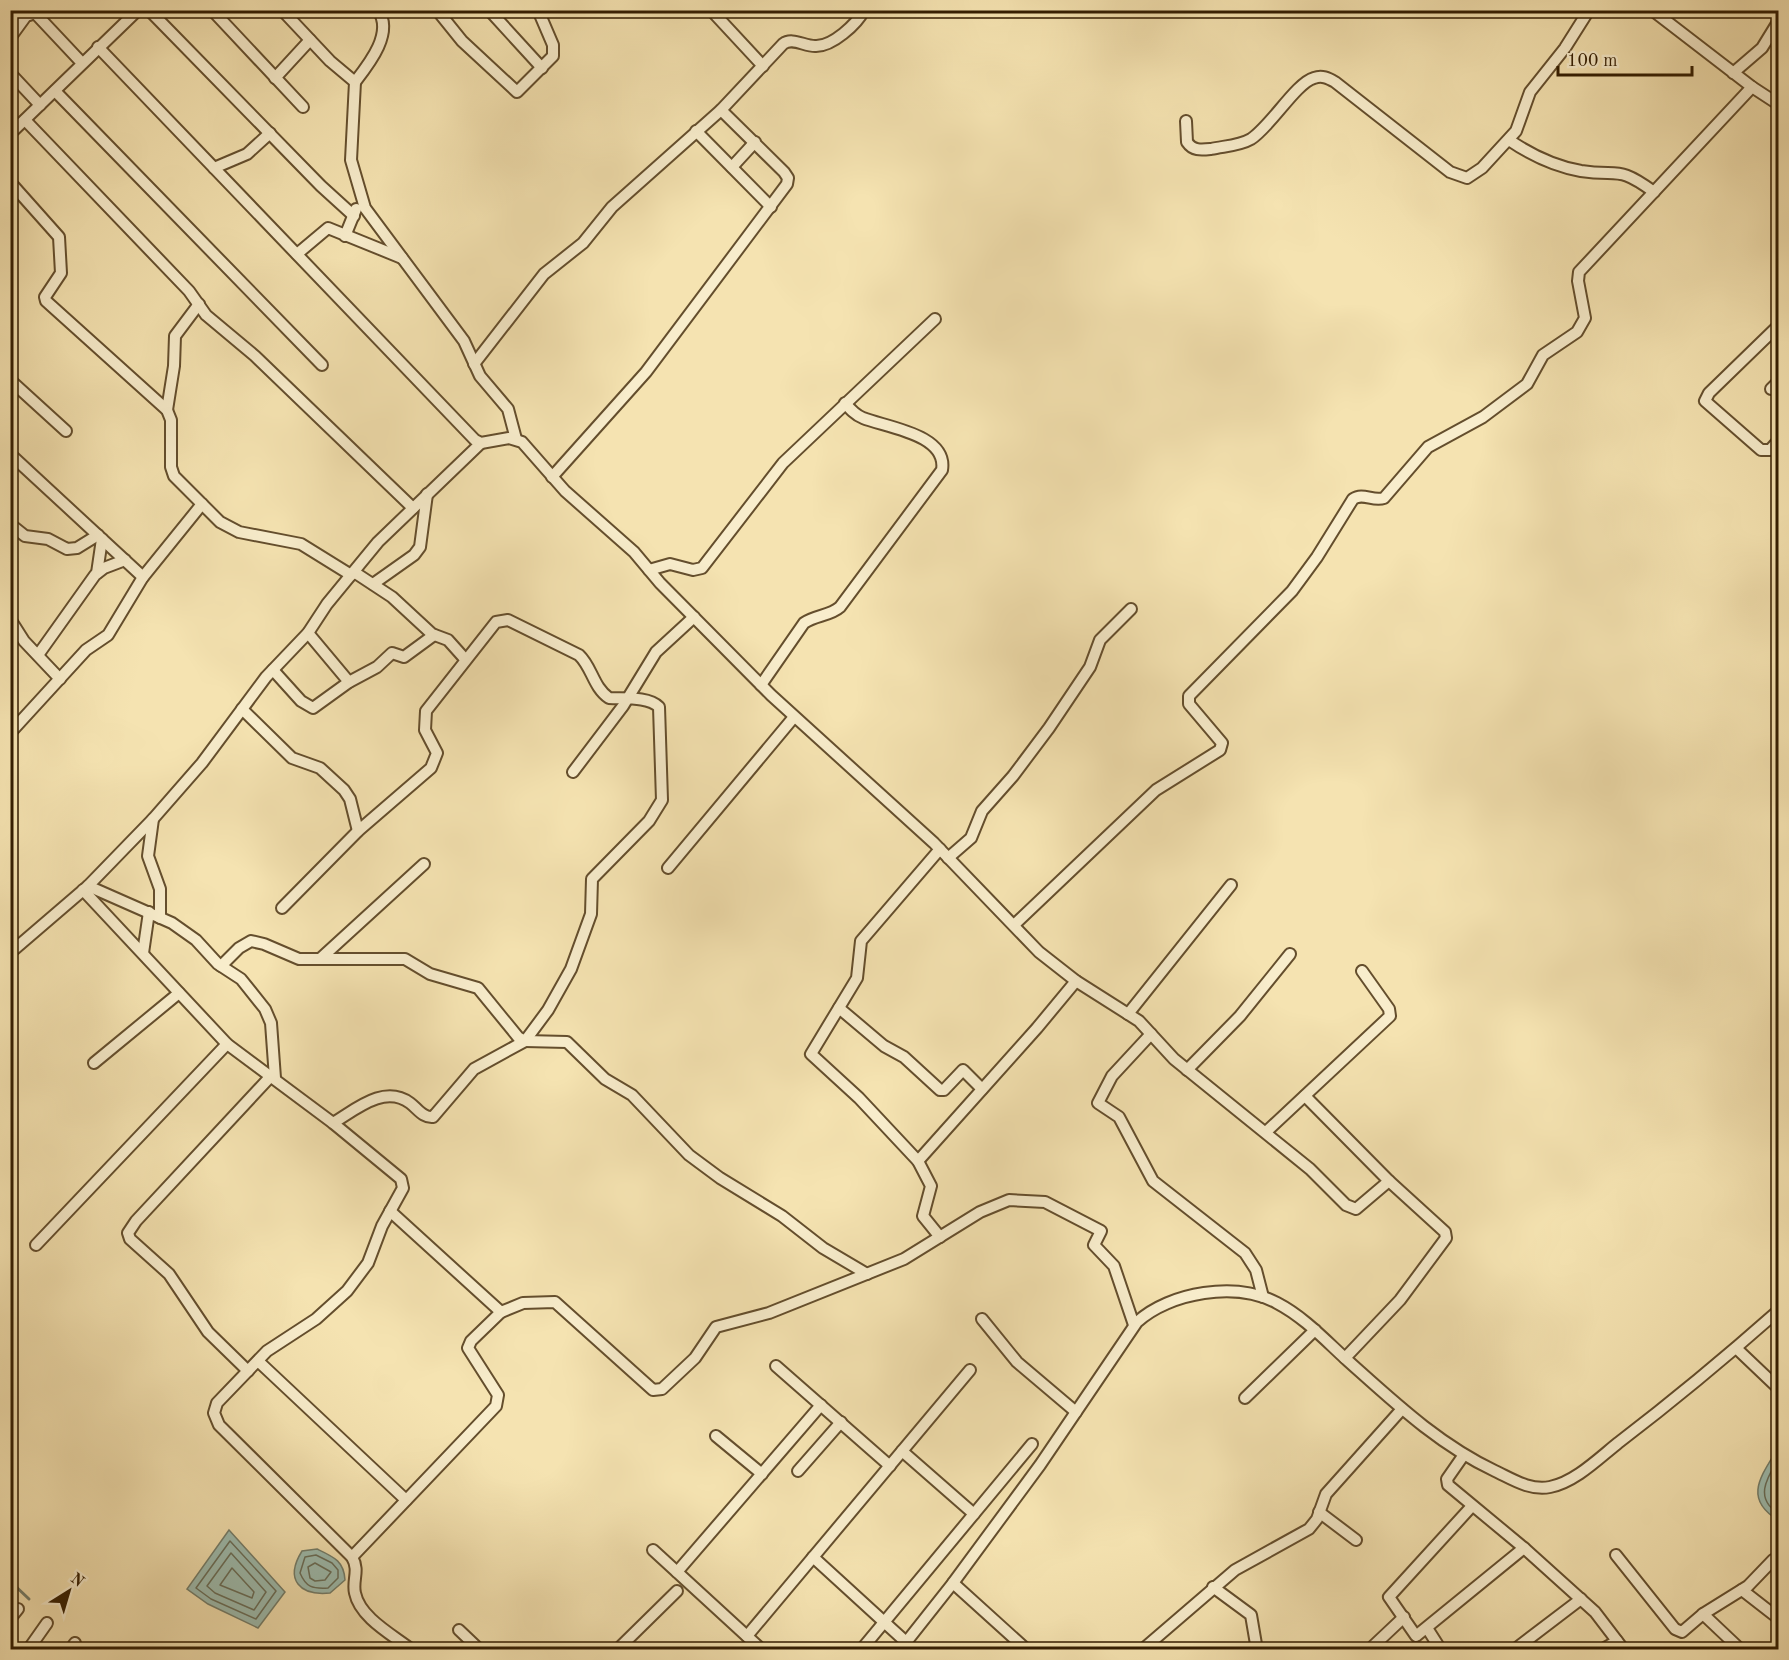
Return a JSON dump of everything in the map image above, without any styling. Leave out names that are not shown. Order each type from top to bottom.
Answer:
[{"type":"street","points":[[149,10],[354,216]]},
{"type":"street","points":[[212,10],[303,107]]},
{"type":"street","points":[[282,10],[355,82]]},
{"type":"street","points":[[378,10],[383,21],[380,43],[370,63],[355,82],[351,160],[361,198],[373,219],[460,334],[480,376],[508,409],[516,439],[526,446],[582,508],[634,552],[760,685],[940,849],[1039,952],[1076,981],[1128,1014],[1188,1070],[1266,1132],[1353,1209],[1389,1181]]},
{"type":"street","points":[[436,10],[462,41],[514,91],[519,91],[553,56],[554,49],[538,10]]},
{"type":"street","points":[[489,10],[542,68]]},
{"type":"street","points":[[711,10],[763,66]]},
{"type":"street","points":[[474,364],[544,274],[584,243],[612,207],[721,110],[786,41],[821,45],[844,32],[864,10]]},
{"type":"street","points":[[1186,121],[1187,142],[1194,148],[1204,150],[1244,142],[1270,123],[1311,78],[1322,76],[1335,82],[1457,176],[1473,175],[1509,140],[1519,126],[1530,92],[1565,48],[1589,10]]},
{"type":"street","points":[[1652,10],[1733,73],[1779,104]]},
{"type":"street","points":[[10,134],[136,11]]},
{"type":"street","points":[[10,38],[26,16],[35,13],[82,63]]},
{"type":"street","points":[[1733,73],[1762,48],[1779,22]]},
{"type":"street","points":[[275,78],[310,40]]},
{"type":"street","points":[[98,47],[475,440],[482,443],[516,439]]},
{"type":"street","points":[[10,73],[40,105]]},
{"type":"street","points":[[1014,925],[1156,790],[1221,748],[1220,740],[1189,704],[1189,696],[1292,591],[1321,552],[1353,499],[1361,496],[1378,500],[1384,498],[1428,447],[1483,417],[1527,384],[1543,355],[1577,332],[1585,318],[1578,281],[1579,272],[1752,87]]},
{"type":"street","points":[[54,91],[322,365]]},
{"type":"street","points":[[552,477],[646,372],[787,184],[788,178],[721,110]]},
{"type":"street","points":[[25,120],[189,291],[206,315],[255,356],[413,508]]},
{"type":"street","points":[[696,131],[771,207]]},
{"type":"street","points":[[214,168],[247,154],[270,133]]},
{"type":"street","points":[[1509,140],[1533,156],[1571,169],[1626,173],[1653,192]]},
{"type":"street","points":[[732,168],[755,142]]},
{"type":"street","points":[[10,182],[59,237],[60,273],[45,297],[46,301],[167,411],[171,420],[172,472],[202,504],[232,530],[301,544],[373,584],[404,606],[434,635],[448,640],[465,659]]},
{"type":"street","points":[[345,236],[361,198]]},
{"type":"street","points":[[297,254],[326,228],[402,258]]},
{"type":"street","points":[[167,411],[174,366],[175,336],[198,304]]},
{"type":"street","points":[[650,570],[670,564],[693,570],[702,568],[783,463],[935,319]]},
{"type":"street","points":[[1779,326],[1709,393],[1705,401],[1761,450],[1770,450],[1779,441]]},
{"type":"street","points":[[10,381],[66,431]]},
{"type":"street","points":[[760,685],[804,623],[815,616],[834,612],[840,607],[942,470],[940,455],[916,434],[860,417],[845,403]]},
{"type":"street","points":[[10,953],[85,888],[153,819],[202,763],[273,670],[308,633],[352,573],[413,508],[482,443]]},
{"type":"street","points":[[10,454],[143,577]]},
{"type":"street","points":[[373,584],[418,551],[422,539],[427,495]]},
{"type":"street","points":[[10,733],[86,650],[108,635],[143,577],[202,504]]},
{"type":"street","points":[[10,524],[25,536],[48,539],[67,549],[77,548],[100,537]]},
{"type":"street","points":[[97,573],[100,537]]},
{"type":"street","points":[[38,655],[97,573],[125,560]]},
{"type":"street","points":[[948,858],[971,838],[982,811],[1020,768],[1055,719],[1090,667],[1101,638],[1131,609]]},
{"type":"street","points":[[573,772],[628,698],[656,652],[694,617]]},
{"type":"street","points":[[10,619],[24,641],[60,679]]},
{"type":"street","points":[[282,908],[358,831],[435,762],[436,753],[425,730],[424,716],[465,659],[496,622],[508,620],[579,655],[586,663],[600,690],[609,698],[628,698],[653,703],[659,707],[662,800],[649,821],[592,879],[590,886],[593,908],[571,969],[548,1010],[525,1041],[474,1070],[433,1117],[426,1117],[405,1100],[380,1096],[333,1123]]},
{"type":"street","points":[[308,633],[349,682]]},
{"type":"street","points":[[273,670],[289,689],[311,708],[349,682],[377,667],[392,653],[404,657],[434,635]]},
{"type":"street","points":[[242,709],[292,758],[320,768],[347,793],[358,831]]},
{"type":"street","points":[[668,868],[794,717]]},
{"type":"street","points":[[153,819],[148,856],[160,889],[160,918]]},
{"type":"street","points":[[940,849],[861,941],[857,978],[811,1057],[859,1098],[918,1161],[931,1188],[923,1216],[940,1237]]},
{"type":"street","points":[[320,959],[424,864]]},
{"type":"street","points":[[1128,1014],[1231,885]]},
{"type":"street","points":[[85,888],[149,912],[190,935],[221,966],[242,979],[265,1009],[274,1037],[273,1077],[136,1221],[128,1233],[130,1239],[168,1274],[208,1332],[248,1371]]},
{"type":"street","points":[[85,888],[227,1044],[333,1123],[401,1179],[403,1188],[390,1211],[368,1263],[347,1291],[316,1318],[278,1342],[258,1360],[217,1403],[214,1413],[215,1419],[352,1557],[357,1566],[354,1590],[357,1601],[372,1618],[412,1650]]},
{"type":"street","points":[[143,953],[149,912]]},
{"type":"street","points":[[221,966],[239,948],[251,942],[264,944],[293,958],[405,959],[430,974],[471,984],[483,993],[514,1034],[525,1041],[560,1040],[570,1044],[605,1078],[632,1095],[689,1155],[782,1216],[823,1248],[867,1274]]},
{"type":"street","points":[[1188,1070],[1240,1016],[1290,954]]},
{"type":"street","points":[[1266,1132],[1390,1014],[1362,971]]},
{"type":"street","points":[[918,1161],[1076,981]]},
{"type":"street","points":[[94,1063],[179,993]]},
{"type":"street","points":[[839,1008],[884,1046],[904,1057],[940,1090],[944,1090],[962,1070],[982,1089]]},
{"type":"street","points":[[1151,1034],[1112,1076],[1098,1103],[1119,1118],[1153,1181],[1245,1253],[1256,1270],[1263,1297]]},
{"type":"street","points":[[36,1245],[227,1044]]},
{"type":"street","points":[[1305,1096],[1446,1236],[1400,1300],[1345,1358]]},
{"type":"street","points":[[352,1557],[498,1402],[498,1395],[468,1348],[471,1341],[501,1312],[523,1303],[555,1302],[650,1388],[658,1390],[695,1358],[716,1327],[769,1313],[904,1259],[999,1203],[1036,1200],[1056,1206],[1101,1231],[1094,1245],[1114,1266],[1134,1325]]},
{"type":"street","points":[[390,1211],[501,1312]]},
{"type":"street","points":[[813,1557],[884,1623],[903,1646],[953,1583],[1076,1412],[1134,1325],[1149,1311],[1185,1298],[1215,1292],[1241,1292],[1277,1303],[1316,1330],[1402,1409],[1464,1456],[1535,1488],[1561,1484],[1663,1409],[1779,1311]]},
{"type":"street","points":[[982,1319],[1017,1362],[1076,1412]]},
{"type":"street","points":[[1245,1398],[1316,1330]]},
{"type":"street","points":[[1736,1348],[1779,1388]]},
{"type":"street","points":[[258,1360],[406,1500]]},
{"type":"street","points":[[776,1366],[890,1466]]},
{"type":"street","points":[[747,1636],[970,1370]]},
{"type":"street","points":[[677,1572],[821,1405]]},
{"type":"street","points":[[1142,1650],[1213,1587],[1243,1565],[1309,1529],[1326,1494],[1402,1409]]},
{"type":"street","points":[[798,1471],[841,1422]]},
{"type":"street","points":[[716,1436],[762,1474]]},
{"type":"street","points":[[861,1650],[1032,1444]]},
{"type":"street","points":[[902,1451],[974,1514]]},
{"type":"street","points":[[1464,1456],[1446,1483],[1596,1612],[1620,1645],[1601,1650]]},
{"type":"street","points":[[1472,1506],[1389,1598],[1416,1636],[1524,1548]]},
{"type":"street","points":[[1319,1512],[1356,1540]]},
{"type":"street","points":[[653,1550],[762,1650]]},
{"type":"street","points":[[1616,1555],[1677,1630],[1684,1630],[1703,1614],[1742,1590],[1773,1560],[1779,1558]]},
{"type":"street","points":[[953,1583],[1027,1650]]},
{"type":"street","points":[[1213,1587],[1251,1615],[1257,1650]]},
{"type":"street","points":[[1742,1590],[1779,1618]]},
{"type":"street","points":[[617,1650],[677,1591]]},
{"type":"street","points":[[1514,1650],[1581,1599]]},
{"type":"street","points":[[10,1619],[18,1609]]},
{"type":"street","points":[[1703,1614],[1741,1650]]},
{"type":"street","points":[[1369,1650],[1404,1617]]},
{"type":"street","points":[[28,1650],[48,1623]]},
{"type":"street","points":[[1427,1628],[1441,1650]]},
{"type":"street","points":[[459,1630],[480,1650]]},
{"type":"water","points":[[1778,1448],[1778,1520],[1767,1512],[1761,1503],[1758,1486]]},
{"type":"water","points":[[229,1530],[285,1592],[258,1628],[208,1604],[187,1589]]},
{"type":"water","points":[[317,1549],[337,1560],[343,1568],[345,1580],[330,1593],[310,1592],[303,1589],[295,1578],[297,1561],[302,1551]]},
{"type":"waterway","points":[[10,1581],[29,1599]]}]
